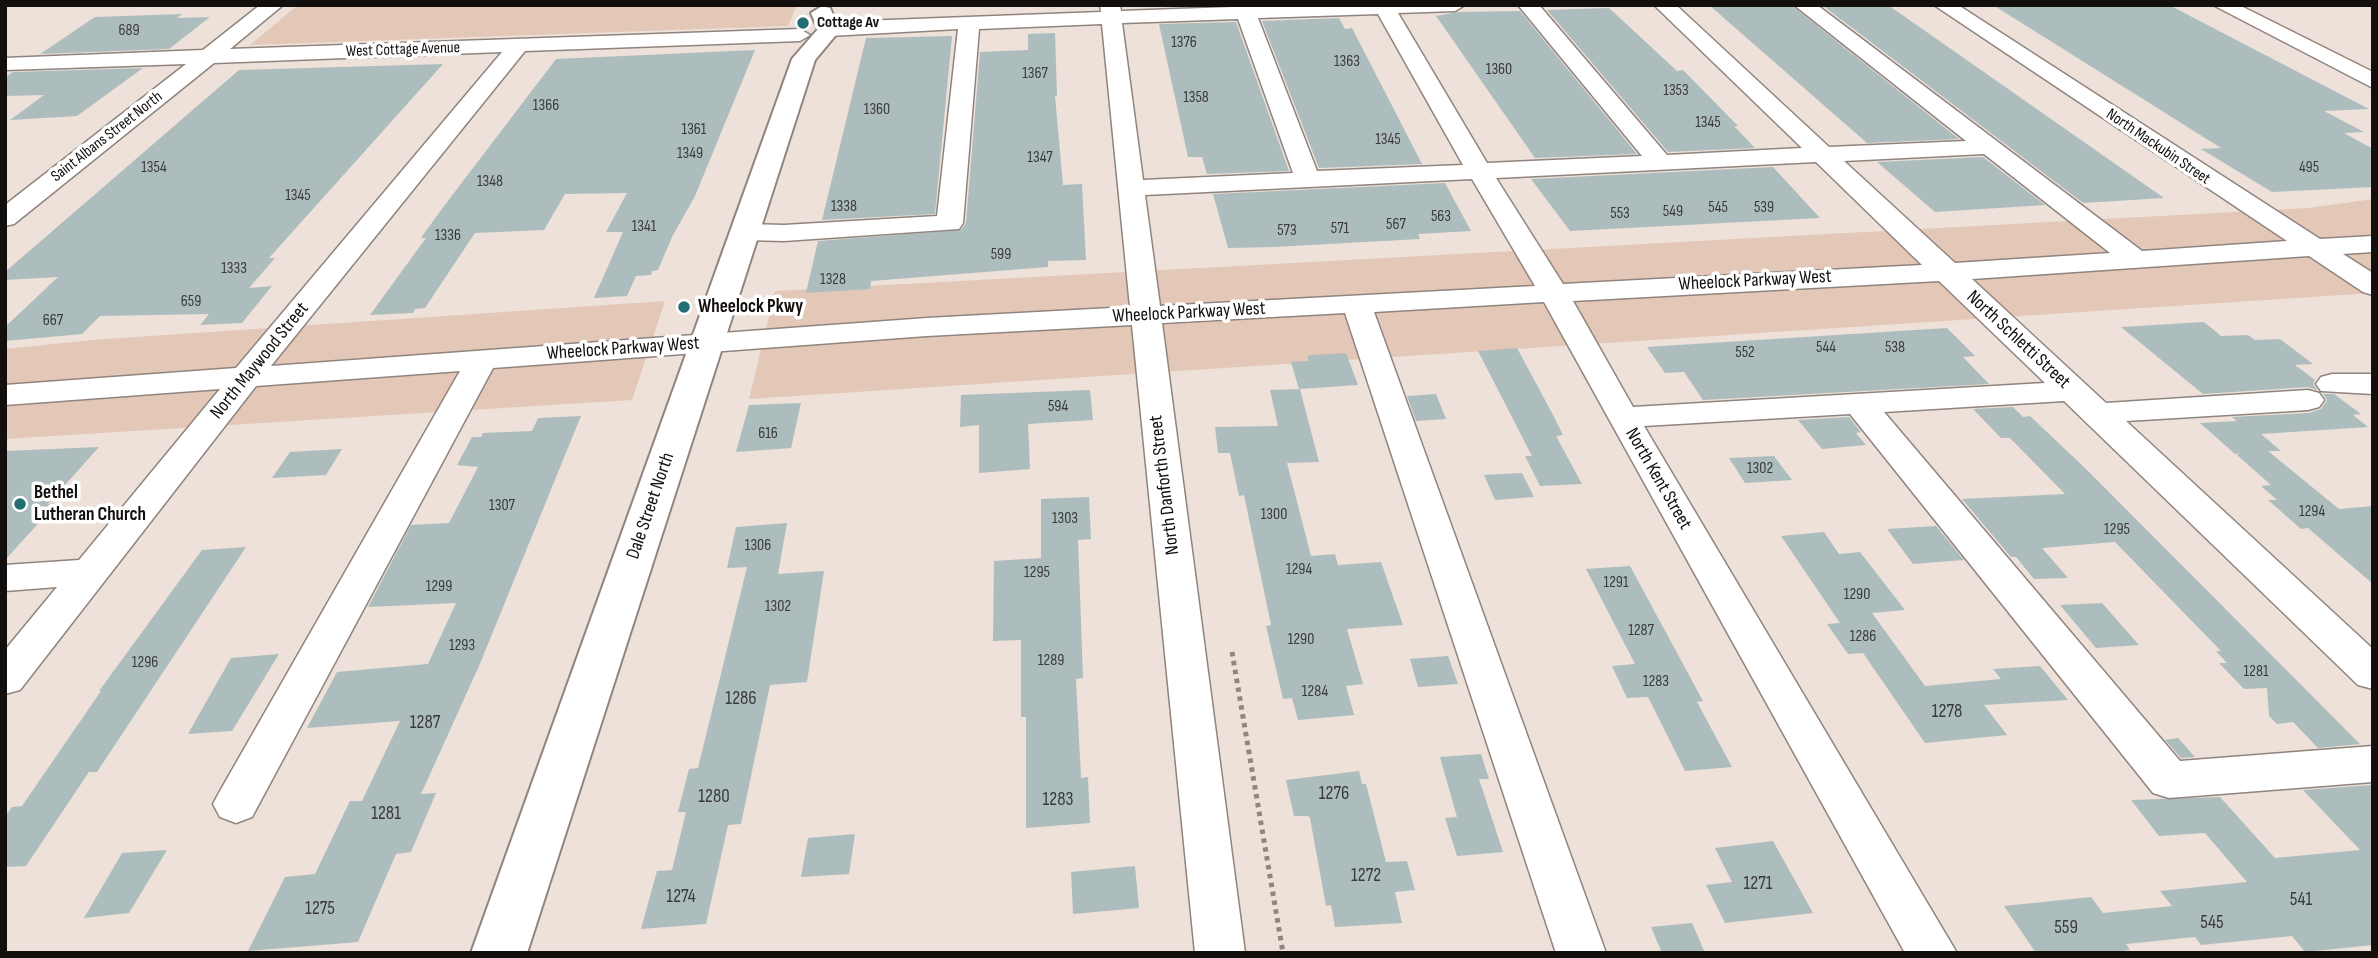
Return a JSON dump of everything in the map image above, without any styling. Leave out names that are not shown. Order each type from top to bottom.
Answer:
[{"type":"main road","name":"Dale Street North","points":[[499,953],[746,232],[802,47],[825,16]]},
{"type":"street","name":"Saint Albans Street North","points":[[5,218],[273,5]]},
{"type":"street","points":[[825,16],[969,23],[1111,11],[1246,13],[1455,5]]},
{"type":"street","points":[[1528,5],[1660,162]]},
{"type":"street","name":"North Schletti Street","points":[[1664,5],[2373,674]]},
{"type":"street","points":[[1804,5],[2137,260]]},
{"type":"street","name":"North Mackubin Street","points":[[1944,5],[2373,286]]},
{"type":"street","points":[[2223,5],[2373,80]]},
{"type":"street","name":"North Kent Street","points":[[1384,7],[1553,291],[1622,417],[1932,953]]},
{"type":"street","name":"North Danforth Street","points":[[1111,11],[1144,315],[1220,953]]},
{"type":"street","points":[[1246,13],[1308,180]]},
{"type":"street","points":[[746,232],[784,233],[950,223],[969,23]]},
{"type":"street","name":"West Cottage Avenue","points":[[5,64],[518,46],[802,47]]},
{"type":"street","name":"North Maywood Street","points":[[5,679],[518,46]]},
{"type":"street","points":[[1131,188],[1986,147]]},
{"type":"street","name":"Wheelock Parkway West","points":[[8,397],[707,342],[1553,291],[1947,272],[2373,244]]},
{"type":"street","points":[[1356,303],[1581,953]]},
{"type":"street","points":[[236,804],[482,359]]},
{"type":"street","points":[[1622,417],[1859,403],[2084,402],[2320,392],[2373,384]]},
{"type":"street","points":[[1859,403],[2169,780],[2373,764]]},
{"type":"street","points":[[5,578],[91,572]]},
{"type":"path","points":[[1232,652],[1283,953]]},
{"type":"shaded area","points":[[298,5],[797,5],[788,26],[250,45]]},
{"type":"shaded area","points":[[2373,199],[2373,293],[749,399],[775,291],[2308,208]]},
{"type":"shaded area","points":[[665,301],[632,400],[5,439],[5,349],[92,340]]},
{"type":"building","points":[[1709,5],[1791,5],[1959,139],[1867,143]]},
{"type":"building","points":[[1822,5],[1888,5],[2164,198],[2083,203]]},
{"type":"building","points":[[1993,5],[2169,5],[2369,109],[2324,111],[2364,132],[2344,133],[2373,149],[2373,187],[2272,192],[2201,149],[2221,148]]},
{"type":"building","points":[[1609,8],[1677,71],[1683,70],[1738,126],[1734,126],[1755,148],[1668,152],[1547,10]]},
{"type":"building","points":[[1520,11],[1637,154],[1535,158],[1436,16],[1458,12]]},
{"type":"building","points":[[182,14],[177,18],[210,17],[169,49],[40,54],[95,17]]},
{"type":"building","points":[[1339,18],[1345,29],[1352,28],[1422,164],[1319,168],[1262,21]]},
{"type":"building","points":[[1236,22],[1289,171],[1207,174],[1202,157],[1188,157],[1159,24]]},
{"type":"building","points":[[1055,33],[1055,96],[1063,185],[1082,184],[1086,260],[1048,261],[1048,267],[871,281],[870,289],[806,293],[818,241],[961,230],[966,223],[980,52],[1028,50],[1028,34]]},
{"type":"building","points":[[952,36],[935,214],[822,220],[866,38]]},
{"type":"building","points":[[755,50],[695,196],[672,237],[658,270],[652,271],[651,275],[636,276],[627,296],[594,298],[623,232],[606,232],[627,193],[565,194],[544,230],[475,233],[425,308],[415,309],[413,313],[370,315],[426,238],[421,238],[441,210],[556,59]]},
{"type":"building","points":[[443,64],[269,258],[275,258],[249,288],[272,286],[242,323],[200,325],[209,314],[100,316],[82,334],[5,341],[5,327],[58,277],[5,280],[5,272],[239,70]]},
{"type":"building","points":[[143,68],[77,116],[10,120],[44,95],[5,96],[5,77],[13,72]]},
{"type":"building","points":[[1983,157],[2045,205],[1935,212],[1877,162]]},
{"type":"building","points":[[1773,167],[1820,218],[1570,231],[1531,179]]},
{"type":"building","points":[[1445,183],[1471,231],[1418,234],[1420,239],[1274,247],[1228,248],[1213,194]]},
{"type":"building","points":[[2204,322],[2221,336],[2248,335],[2255,340],[2280,339],[2313,364],[2295,365],[2315,380],[2313,384],[2317,390],[2308,387],[2203,394],[2121,327]]},
{"type":"building","points":[[1947,328],[1975,356],[1963,357],[1989,384],[1703,400],[1684,372],[1665,373],[1647,347]]},
{"type":"building","points":[[1517,348],[1563,435],[1556,436],[1582,484],[1540,486],[1525,456],[1532,456],[1478,351]]},
{"type":"building","points":[[1346,353],[1358,385],[1300,389],[1319,462],[1287,463],[1311,556],[1335,554],[1338,565],[1381,562],[1403,625],[1347,629],[1363,684],[1346,686],[1354,715],[1298,720],[1292,698],[1283,699],[1266,626],[1271,625],[1244,495],[1239,496],[1230,453],[1218,453],[1215,427],[1278,426],[1270,390],[1299,389],[1291,362],[1309,361],[1307,356],[1312,355]]},
{"type":"building","points":[[1090,390],[1093,420],[1028,424],[1030,469],[979,473],[979,425],[960,427],[961,395]]},
{"type":"building","points":[[1436,394],[1446,419],[1416,421],[1407,396]]},
{"type":"building","points":[[2323,394],[2334,394],[2361,414],[2353,415],[2368,427],[2261,434],[2281,451],[2268,451],[2339,509],[2373,506],[2373,584],[2308,528],[2301,529],[2268,500],[2277,500],[2261,486],[2271,485],[2237,455],[2239,453],[2235,454],[2200,423],[2237,421],[2232,417],[2309,413],[2321,409],[2327,400]]},
{"type":"building","points":[[801,403],[791,448],[736,452],[749,405]]},
{"type":"building","points":[[2013,407],[2023,417],[2030,416],[2086,469],[2360,744],[2318,748],[2293,722],[2277,724],[2269,716],[2267,688],[2244,689],[2219,663],[2227,663],[2216,651],[2221,651],[2115,542],[2042,548],[2068,578],[2034,579],[2016,557],[2011,557],[1962,499],[2065,494],[2010,438],[2001,438],[1973,409]]},
{"type":"building","points":[[581,416],[479,666],[421,794],[436,793],[411,852],[396,854],[358,942],[248,951],[285,877],[315,874],[350,801],[362,801],[400,721],[307,728],[337,672],[428,664],[456,603],[368,607],[411,525],[449,523],[478,467],[457,465],[472,437],[481,437],[483,433],[532,431],[538,418]]},
{"type":"building","points":[[1849,417],[1861,432],[1856,433],[1866,445],[1822,449],[1798,420]]},
{"type":"building","name":"Bethel Lutheran Church","points":[[99,447],[48,504],[57,503],[5,560],[5,451]]},
{"type":"building","points":[[342,449],[326,475],[272,478],[290,452]]},
{"type":"building","points":[[1774,456],[1792,480],[1745,483],[1729,458]]},
{"type":"building","points":[[1522,473],[1534,497],[1495,500],[1484,475]]},
{"type":"building","points":[[1089,497],[1091,539],[1078,540],[1083,678],[1076,679],[1081,778],[1088,777],[1090,823],[1026,828],[1026,717],[1021,717],[1021,640],[993,641],[994,561],[1041,558],[1041,499]]},
{"type":"building","points":[[787,523],[778,574],[824,571],[807,682],[770,685],[741,824],[728,825],[706,924],[641,929],[657,871],[672,870],[686,812],[678,812],[689,769],[698,768],[747,567],[727,568],[736,527]]},
{"type":"building","points":[[1936,526],[1964,560],[1913,564],[1887,529]]},
{"type":"building","points":[[1824,532],[1839,554],[1860,552],[1905,610],[1872,613],[1925,686],[2001,679],[1993,669],[2040,666],[2068,700],[1984,705],[2007,735],[1925,743],[1863,653],[1848,654],[1827,624],[1840,623],[1781,536]]},
{"type":"building","points":[[246,547],[97,772],[89,772],[26,866],[5,867],[5,816],[12,807],[22,806],[99,691],[202,550]]},
{"type":"building","points":[[1630,566],[1703,701],[1697,702],[1732,767],[1685,771],[1648,697],[1627,698],[1612,666],[1635,664],[1586,569]]},
{"type":"building","points":[[2102,603],[2139,645],[2096,648],[2060,605]]},
{"type":"building","points":[[279,654],[232,731],[188,734],[231,658]]},
{"type":"building","points":[[1448,656],[1458,684],[1418,687],[1410,659]]},
{"type":"building","points":[[2178,738],[2195,757],[2181,758],[2165,740]]},
{"type":"building","points":[[1481,754],[1489,779],[1479,779],[1503,852],[1457,856],[1445,818],[1457,817],[1440,757]]},
{"type":"building","points":[[1359,771],[1362,784],[1366,784],[1386,862],[1407,861],[1415,890],[1395,892],[1402,923],[1335,927],[1331,905],[1326,906],[1310,818],[1294,816],[1286,780]]},
{"type":"building","points":[[2373,785],[2373,945],[2305,952],[2292,936],[2201,945],[2195,937],[2126,944],[2130,950],[2107,953],[2036,953],[2004,906],[2091,897],[2103,913],[2172,906],[2160,891],[2247,882],[2205,833],[2159,836],[2131,800],[2220,797],[2275,858],[2360,850],[2303,790]]},
{"type":"building","points":[[855,834],[849,874],[801,877],[808,838]]},
{"type":"building","points":[[1773,841],[1813,913],[1725,923],[1706,885],[1732,882],[1715,848]]},
{"type":"building","points":[[167,850],[129,913],[84,918],[122,853]]},
{"type":"building","points":[[1135,866],[1139,908],[1073,914],[1071,872]]},
{"type":"building","points":[[1692,923],[1705,953],[1662,953],[1651,927]]},
{"type":"place","name":"Cottage Av","points":[[803,23]]},
{"type":"place","name":"Wheelock Pkwy","points":[[684,307]]},
{"type":"place","name":"Bethel Lutheran Church","points":[[20,504]]}]
